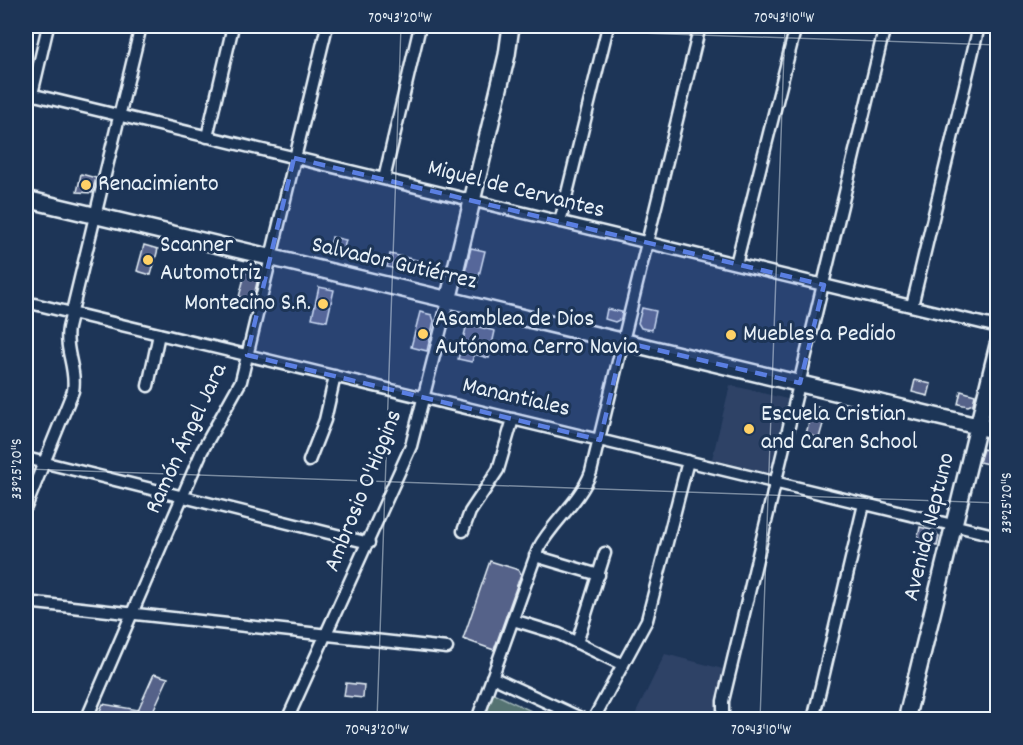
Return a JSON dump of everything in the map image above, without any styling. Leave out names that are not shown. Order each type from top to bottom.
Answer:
[{"type":"main road","name":"Ambrosio O'Higgins","points":[[448,300],[512,26]]},
{"type":"main road","name":"Salvador Gutiérrez","points":[[26,199],[998,431]]},
{"type":"main road","name":"Avenida Neptuno","points":[[906,720],[998,345]]},
{"type":"street","points":[[29,94],[48,26]]},
{"type":"street","points":[[26,507],[73,391],[74,369],[67,340],[71,313],[141,26]]},
{"type":"street","points":[[207,136],[233,26]]},
{"type":"street","name":"Ramón Ángel Jara","points":[[86,720],[211,433],[238,388],[327,26]]},
{"type":"street","points":[[384,179],[420,26]]},
{"type":"street","points":[[560,222],[608,26]]},
{"type":"street","points":[[477,720],[535,556],[547,534],[583,491],[600,440],[700,26]]},
{"type":"street","points":[[736,264],[796,26]]},
{"type":"street","points":[[723,720],[723,701],[885,26]]},
{"type":"street","points":[[912,306],[979,26]]},
{"type":"street","name":"Miguel de Cervantes","points":[[29,94],[998,327]]},
{"type":"street","name":"Ambrosio O'Higgins","points":[[287,720],[411,446],[448,300]]},
{"type":"street","name":"Manantiales","points":[[26,302],[998,536]]},
{"type":"street","points":[[148,386],[159,334]]},
{"type":"street","points":[[309,461],[325,420],[335,376]]},
{"type":"street","points":[[463,531],[470,512],[498,470],[513,419]]},
{"type":"street","points":[[26,458],[369,543]]},
{"type":"street","points":[[593,720],[647,620],[688,461]]},
{"type":"street","points":[[813,720],[864,504]]},
{"type":"street","points":[[577,643],[605,552]]},
{"type":"street","points":[[535,556],[598,574]]},
{"type":"street","points":[[26,602],[447,648]]},
{"type":"street","points":[[513,620],[547,629],[623,665]]},
{"type":"street","points":[[492,677],[585,720]]},
{"type":"highlighted area","points":[[294,158],[824,285],[800,383],[623,342],[600,440],[247,355]]},
{"type":"shaded area","name":"Escuela Cristian and Caren School","points":[[730,385],[787,399],[769,473],[712,459]]},
{"type":"shaded area","points":[[665,654],[723,669],[713,719],[633,719]]},
{"type":"green space","points":[[493,693],[548,719],[483,719]]},
{"type":"building","name":"Renacimiento","points":[[81,174],[96,178],[92,193],[77,192]]},
{"type":"building","points":[[332,237],[346,240],[342,255],[329,252]]},
{"type":"building","name":"Scanner Automotriz","points":[[144,245],[158,249],[151,275],[137,271]]},
{"type":"building","points":[[471,248],[485,251],[476,288],[462,284]]},
{"type":"building","points":[[390,254],[417,260],[414,273],[387,267]]},
{"type":"building","points":[[246,270],[256,273],[258,278],[253,300],[239,297]]},
{"type":"building","name":"Montecino S.R.","points":[[319,287],[334,290],[327,321],[312,318]]},
{"type":"building","points":[[642,308],[656,311],[652,330],[641,328],[638,323]]},
{"type":"building","points":[[607,309],[622,312],[621,319],[615,322],[605,319]]},
{"type":"building","name":"Asamblea de Dios Autónoma Cerro Navia","points":[[420,312],[432,315],[434,321],[427,351],[411,347]]},
{"type":"building","points":[[467,324],[495,331],[489,358],[474,354],[472,362],[458,359]]},
{"type":"building","points":[[915,380],[931,384],[928,396],[912,392]]},
{"type":"building","points":[[961,391],[975,395],[973,404],[968,406],[958,404]]},
{"type":"building","points":[[813,406],[827,410],[819,438],[806,434]]},
{"type":"building","points":[[983,449],[991,451],[988,464],[979,462]]},
{"type":"building","points":[[920,527],[935,531],[939,537],[937,546],[917,542]]},
{"type":"building","points":[[490,561],[519,570],[521,574],[494,650],[463,639]]},
{"type":"building","points":[[154,674],[168,678],[153,711],[173,720],[96,720],[103,704],[138,710]]},
{"type":"building","points":[[346,683],[364,685],[363,698],[344,696]]},
{"type":"place","name":"Renacimiento","points":[[86,185]]},
{"type":"place","name":"Scanner Automotriz","points":[[148,260]]},
{"type":"place","name":"Montecino S.R.","points":[[323,304]]},
{"type":"place","name":"Asamblea de Dios Autónoma Cerro Navia","points":[[423,334]]},
{"type":"place","name":"Muebles a Pedido","points":[[731,335]]},
{"type":"place","name":"Escuela Cristian and Caren School","points":[[749,429]]}]
